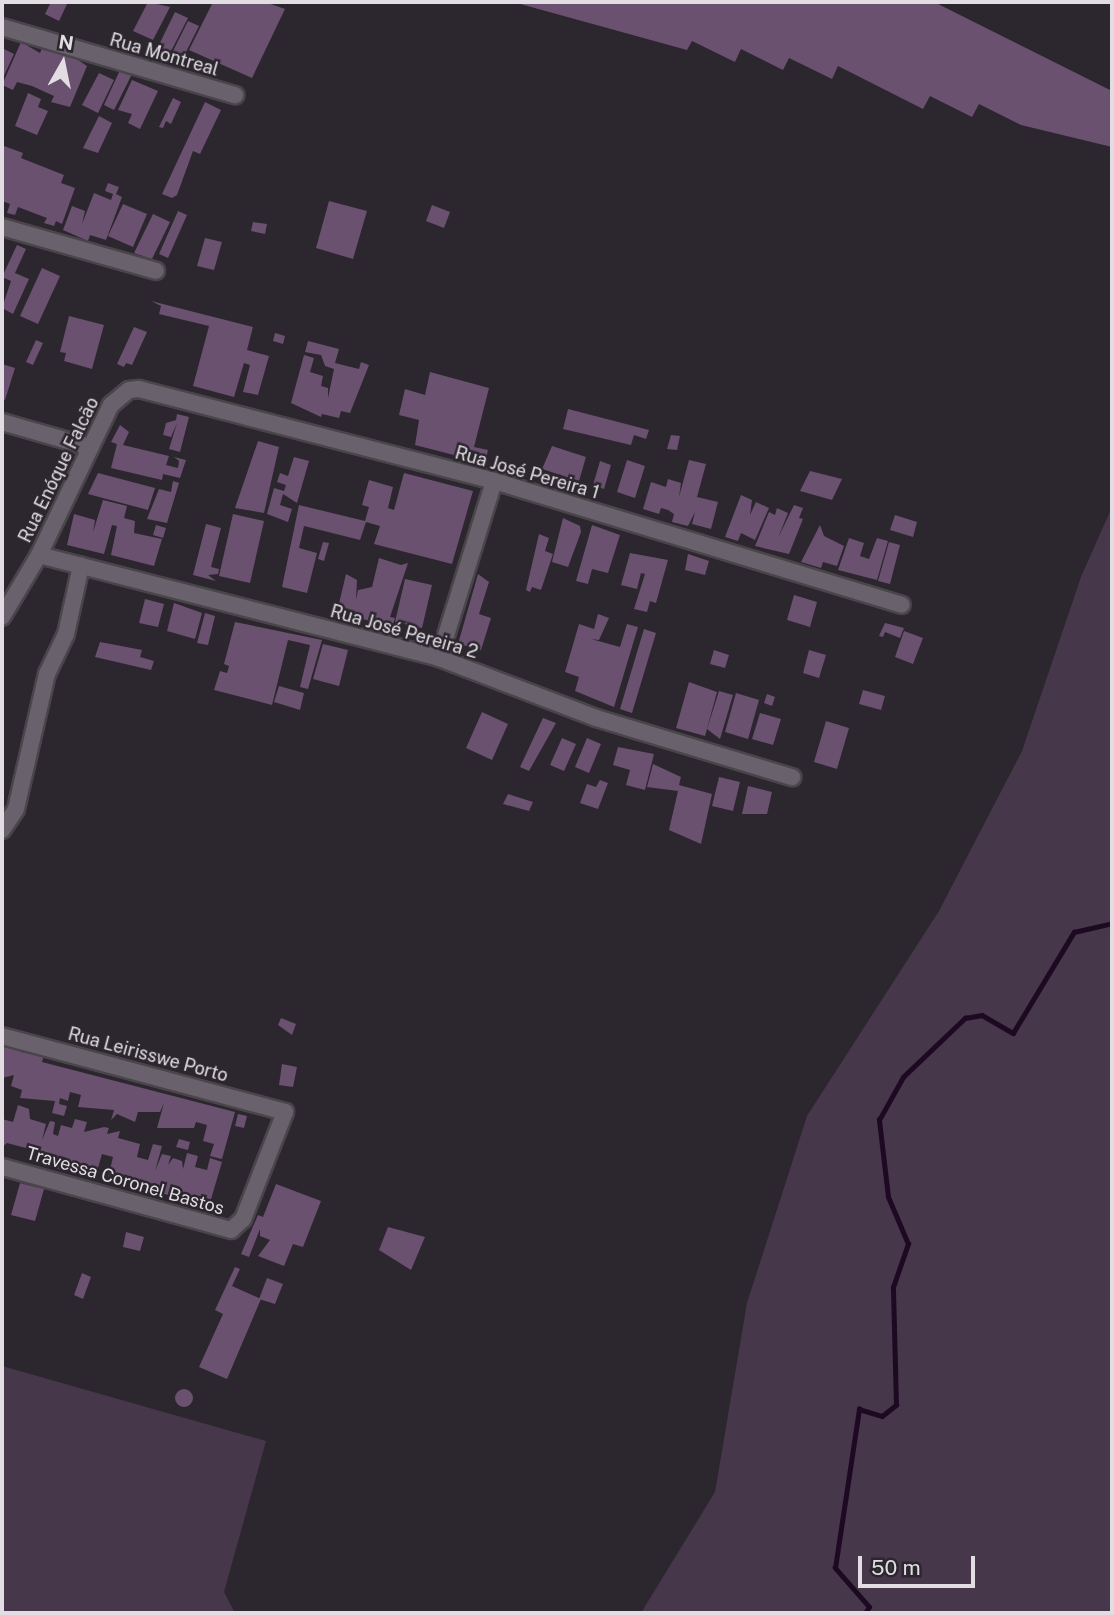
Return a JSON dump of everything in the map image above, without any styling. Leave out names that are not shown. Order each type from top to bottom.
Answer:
[{"type":"street","name":"Rua Montreal","points":[[2,27],[235,95]]},
{"type":"street","points":[[2,227],[156,271]]},
{"type":"street","name":"Rua Enóque Falcão","points":[[2,617],[39,555],[111,405],[129,390],[139,389]]},
{"type":"street","name":"Rua José Pereira 1","points":[[139,389],[494,481],[902,605]]},
{"type":"street","points":[[2,422],[89,447]]},
{"type":"street","points":[[439,658],[494,481]]},
{"type":"street","name":"Rua José Pereira 2","points":[[39,555],[439,658],[596,718],[792,777]]},
{"type":"street","points":[[2,830],[16,809],[47,674],[66,634],[81,566]]},
{"type":"street","name":"Rua Leirisswe Porto","points":[[2,1036],[285,1112]]},
{"type":"street","name":"Travessa Coronel Bastos","points":[[2,1167],[231,1230],[243,1219],[285,1112]]},
{"type":"shaded area","points":[[1112,507],[1112,1613],[641,1613],[715,1492],[747,1303],[807,1116],[939,911],[1022,751],[1081,577]]},
{"type":"shaded area","points":[[2,1366],[266,1441],[224,1592],[235,1613],[2,1613]]},
{"type":"building","points":[[51,2],[68,2],[59,21],[45,14]]},
{"type":"building","points":[[148,2],[170,7],[153,40],[133,31]]},
{"type":"building","points":[[213,2],[265,2],[285,9],[252,78],[189,50]]},
{"type":"building","points":[[513,2],[934,2],[1112,91],[1112,147],[1021,125],[979,104],[972,117],[930,96],[923,109],[838,66],[832,79],[789,58],[783,70],[741,49],[735,62],[692,41],[687,50]]},
{"type":"building","points":[[175,12],[188,18],[167,59],[154,55]]},
{"type":"building","points":[[188,21],[199,26],[181,62],[170,57]]},
{"type":"building","points":[[21,42],[40,53],[42,48],[72,56],[87,66],[70,107],[51,102],[54,96],[32,86],[17,82],[13,90],[2,85]]},
{"type":"building","points":[[2,48],[14,54],[2,80]]},
{"type":"building","points":[[120,70],[132,74],[114,110],[104,105]]},
{"type":"building","points":[[99,73],[114,80],[98,113],[82,105]]},
{"type":"building","points":[[132,80],[158,91],[140,129],[128,123],[132,114],[118,110]]},
{"type":"building","points":[[28,93],[41,99],[38,107],[48,111],[37,135],[15,126]]},
{"type":"building","points":[[173,98],[181,102],[171,124],[166,121],[163,128],[159,127]]},
{"type":"building","points":[[205,102],[221,110],[200,154],[193,151],[177,195],[172,198],[162,194]]},
{"type":"building","points":[[99,116],[112,123],[98,153],[83,148]]},
{"type":"building","points":[[4,146],[23,153],[21,158],[64,175],[61,183],[75,188],[62,224],[56,221],[54,226],[44,223],[47,218],[18,207],[15,215],[7,213],[10,204],[2,201]]},
{"type":"building","points":[[108,183],[119,187],[116,194],[122,197],[106,240],[90,235],[88,241],[63,230],[72,206],[85,211],[82,224],[94,193],[111,200],[113,194],[105,191]]},
{"type":"building","points":[[329,201],[367,211],[353,259],[316,248]]},
{"type":"building","points":[[123,204],[147,214],[133,247],[108,236]]},
{"type":"building","points":[[432,205],[450,212],[444,228],[426,221]]},
{"type":"building","points":[[178,211],[187,215],[168,258],[159,254]]},
{"type":"building","points":[[153,214],[170,222],[152,259],[134,253]]},
{"type":"building","points":[[253,222],[267,224],[265,234],[251,231]]},
{"type":"building","points":[[205,238],[222,242],[214,270],[197,266]]},
{"type":"building","points":[[17,245],[26,249],[15,273],[29,279],[13,314],[2,308],[11,281],[2,277]]},
{"type":"building","points":[[42,268],[60,276],[38,324],[20,316]]},
{"type":"building","points":[[151,301],[253,327],[247,350],[269,356],[258,395],[243,392],[250,365],[244,363],[234,397],[193,386],[209,326],[159,314],[161,306]]},
{"type":"building","points":[[69,316],[104,325],[92,369],[64,361],[66,353],[60,352]]},
{"type":"building","points":[[134,327],[147,332],[132,365],[126,363],[124,367],[117,364]]},
{"type":"building","points":[[275,333],[285,336],[283,344],[273,341]]},
{"type":"building","points":[[36,340],[43,343],[33,365],[26,362]]},
{"type":"building","points":[[308,341],[339,349],[335,363],[359,369],[361,362],[369,365],[350,413],[341,411],[339,418],[322,414],[321,417],[291,403],[304,355],[314,358],[310,372],[323,376],[321,386],[328,388],[328,398],[334,369],[325,366],[321,355],[305,352]]},
{"type":"building","points":[[2,364],[15,368],[5,400],[2,399]]},
{"type":"building","points":[[430,372],[489,388],[474,447],[488,450],[485,463],[415,445],[419,420],[399,415],[405,389],[425,395]]},
{"type":"building","points":[[568,409],[649,430],[646,439],[634,435],[631,445],[563,429]]},
{"type":"building","points":[[177,414],[189,417],[180,452],[169,449],[177,423],[171,437],[163,435],[166,423],[176,420]]},
{"type":"building","points":[[120,425],[129,432],[123,445],[169,456],[166,465],[178,468],[179,461],[174,457],[186,460],[180,478],[163,474],[162,480],[111,468],[117,444],[111,442]]},
{"type":"building","points":[[671,435],[680,436],[677,450],[667,449]]},
{"type":"building","points":[[258,441],[279,447],[264,513],[235,508]]},
{"type":"building","points":[[552,446],[586,457],[579,481],[542,469]]},
{"type":"building","points":[[294,457],[309,461],[297,503],[283,494],[280,505],[292,509],[288,522],[267,514],[274,488],[284,491],[286,485],[277,482],[280,473],[288,476]]},
{"type":"building","points":[[627,460],[645,466],[635,498],[617,492]]},
{"type":"building","points":[[689,460],[706,464],[697,497],[718,502],[711,529],[692,524],[695,512],[688,526],[672,522],[674,514],[668,510],[661,508],[659,514],[643,509],[651,482],[666,487],[668,479],[681,483],[679,497]]},
{"type":"building","points":[[600,461],[611,465],[604,489],[593,485]]},
{"type":"building","points":[[810,471],[842,479],[832,500],[800,491]]},
{"type":"building","points":[[98,473],[155,488],[148,510],[88,494]]},
{"type":"building","points":[[404,473],[473,491],[452,564],[374,544],[380,526],[366,522],[360,540],[304,526],[299,548],[317,553],[307,593],[282,587],[299,505],[365,521],[369,507],[362,505],[369,480],[393,487],[388,508],[394,510]]},
{"type":"building","points":[[173,481],[179,483],[167,523],[147,519],[159,489],[171,492]]},
{"type":"building","points":[[741,495],[752,500],[750,515],[756,502],[769,508],[755,540],[741,533],[738,541],[725,537]]},
{"type":"building","points":[[103,500],[127,506],[124,518],[135,521],[134,533],[162,539],[154,566],[111,555],[117,526],[112,525],[104,554],[67,545],[74,514],[95,520],[93,532]]},
{"type":"building","points":[[794,505],[803,508],[799,518],[803,519],[789,554],[755,546],[769,512],[775,515],[777,508],[788,513],[778,538]]},
{"type":"building","points":[[233,514],[264,521],[250,583],[219,576]]},
{"type":"building","points":[[895,515],[917,522],[913,537],[890,530]]},
{"type":"building","points":[[563,518],[580,526],[581,532],[568,567],[552,562]]},
{"type":"building","points":[[206,524],[221,528],[211,567],[219,569],[218,574],[208,575],[216,581],[193,575]]},
{"type":"building","points":[[156,525],[166,528],[163,538],[153,535]]},
{"type":"building","points":[[592,525],[620,535],[608,573],[592,569],[588,584],[576,581]]},
{"type":"building","points":[[820,525],[824,536],[844,546],[837,566],[823,562],[821,568],[801,562]]},
{"type":"building","points":[[539,534],[549,538],[545,551],[553,554],[541,590],[532,587],[530,592],[526,590]]},
{"type":"building","points":[[849,538],[864,543],[860,556],[869,559],[877,538],[888,541],[877,580],[838,570]]},
{"type":"building","points":[[323,542],[329,543],[324,561],[318,559]]},
{"type":"building","points":[[889,542],[900,545],[890,584],[878,581]]},
{"type":"building","points":[[630,553],[668,560],[656,603],[650,601],[647,612],[634,609],[645,574],[641,573],[637,589],[621,585]]},
{"type":"building","points":[[688,554],[709,561],[705,575],[685,570]]},
{"type":"building","points":[[379,558],[401,565],[408,563],[390,617],[395,618],[392,627],[337,612],[346,574],[357,580],[356,600],[358,590],[372,587]]},
{"type":"building","points":[[478,574],[489,582],[479,614],[491,618],[481,650],[458,644]]},
{"type":"building","points":[[405,579],[432,585],[422,628],[395,622]]},
{"type":"building","points":[[794,595],[817,602],[810,627],[787,620]]},
{"type":"building","points":[[145,599],[164,604],[158,627],[139,623]]},
{"type":"building","points":[[174,603],[202,613],[195,639],[167,631]]},
{"type":"building","points":[[205,613],[215,616],[208,645],[197,643]]},
{"type":"building","points":[[598,614],[609,618],[599,640],[591,639],[620,647],[627,624],[638,627],[614,707],[575,691],[579,677],[565,672],[579,624],[594,629]]},
{"type":"building","points":[[235,622],[322,640],[308,689],[300,687],[310,645],[288,640],[272,705],[214,690],[220,671],[227,673],[229,666],[224,664]]},
{"type":"building","points":[[885,623],[904,628],[900,638],[885,632],[883,637],[879,636]]},
{"type":"building","points":[[644,629],[656,633],[632,713],[620,709]]},
{"type":"building","points":[[904,631],[923,638],[913,664],[895,657]]},
{"type":"building","points":[[100,642],[142,650],[140,657],[154,661],[151,670],[95,657]]},
{"type":"building","points":[[323,644],[348,650],[339,686],[313,679]]},
{"type":"building","points":[[714,650],[729,655],[725,668],[710,664]]},
{"type":"building","points":[[809,650],[826,655],[819,678],[803,673]]},
{"type":"building","points":[[689,682],[717,692],[705,736],[676,728]]},
{"type":"building","points":[[279,686],[304,693],[300,710],[274,702]]},
{"type":"building","points":[[863,690],[885,696],[881,710],[859,704]]},
{"type":"building","points":[[719,691],[733,695],[720,739],[707,729]]},
{"type":"building","points":[[736,693],[759,700],[748,739],[725,732]]},
{"type":"building","points":[[767,694],[775,697],[772,706],[764,703]]},
{"type":"building","points":[[482,712],[508,724],[492,760],[466,748]]},
{"type":"building","points":[[760,713],[781,719],[773,745],[752,739]]},
{"type":"building","points":[[543,718],[556,723],[529,771],[520,767]]},
{"type":"building","points":[[826,721],[849,728],[837,769],[814,762]]},
{"type":"building","points":[[562,738],[576,744],[564,771],[550,765]]},
{"type":"building","points":[[587,738],[601,744],[589,773],[575,767]]},
{"type":"building","points":[[618,747],[654,754],[645,790],[626,785],[630,770],[613,765]]},
{"type":"building","points":[[653,764],[681,777],[679,785],[712,794],[701,844],[669,830],[678,791],[647,787]]},
{"type":"building","points":[[719,777],[740,782],[733,811],[712,806]]},
{"type":"building","points":[[600,780],[608,783],[598,809],[580,803],[587,784],[596,787]]},
{"type":"building","points":[[748,786],[772,792],[767,814],[742,814]]},
{"type":"building","points":[[508,794],[533,802],[529,811],[503,804]]},
{"type":"building","points":[[281,1018],[296,1024],[292,1035],[278,1025]]},
{"type":"building","points":[[2,1043],[21,1049],[20,1052],[44,1055],[42,1062],[235,1112],[222,1159],[210,1156],[214,1144],[203,1141],[207,1125],[196,1122],[194,1128],[157,1128],[164,1103],[160,1112],[138,1112],[135,1122],[117,1114],[111,1120],[114,1110],[78,1107],[81,1095],[70,1092],[68,1101],[60,1098],[59,1104],[67,1106],[64,1116],[52,1113],[55,1101],[20,1098],[22,1090],[11,1086],[14,1075],[2,1078]]},
{"type":"building","points":[[282,1064],[297,1067],[293,1087],[279,1085]]},
{"type":"building","points":[[18,1105],[29,1109],[30,1119],[46,1124],[42,1140],[50,1121],[55,1122],[53,1134],[58,1136],[61,1125],[72,1128],[75,1119],[87,1122],[84,1132],[104,1127],[109,1128],[107,1134],[120,1131],[118,1138],[140,1144],[137,1157],[148,1160],[153,1144],[162,1146],[155,1171],[162,1154],[171,1156],[168,1165],[173,1158],[182,1161],[183,1169],[187,1153],[198,1156],[195,1167],[207,1170],[210,1158],[222,1162],[209,1206],[153,1191],[154,1184],[132,1178],[130,1184],[108,1178],[113,1157],[102,1154],[96,1175],[61,1170],[39,1160],[41,1152],[7,1143],[2,1147],[2,1119],[13,1122]]},
{"type":"building","points":[[238,1114],[247,1116],[244,1128],[235,1126]]},
{"type":"building","points":[[179,1139],[190,1142],[188,1150],[176,1147]]},
{"type":"building","points":[[20,1183],[44,1189],[35,1221],[11,1215]]},
{"type":"building","points":[[276,1184],[321,1201],[303,1247],[293,1244],[284,1266],[258,1256],[270,1240],[260,1236],[260,1229],[249,1257],[241,1254],[258,1215],[263,1217]]},
{"type":"building","points":[[388,1227],[425,1237],[411,1270],[379,1250]]},
{"type":"building","points":[[126,1232],[144,1237],[140,1251],[123,1247]]},
{"type":"building","points":[[235,1267],[240,1269],[232,1286],[261,1299],[227,1379],[199,1367],[223,1314],[215,1310]]},
{"type":"building","points":[[82,1273],[91,1277],[83,1299],[74,1295]]},
{"type":"building","points":[[267,1278],[283,1284],[275,1304],[259,1299]]},
{"type":"building","points":[[184,1389],[190,1392],[193,1398],[190,1404],[184,1407],[178,1404],[175,1398],[178,1392]]},
{"type":"waterway","points":[[865,1613],[869,1607],[835,1568],[859,1409],[882,1416],[896,1405],[893,1287],[908,1244],[888,1197],[879,1120],[903,1077],[965,1018],[982,1015],[1013,1033],[1074,932],[1112,923]]}]
